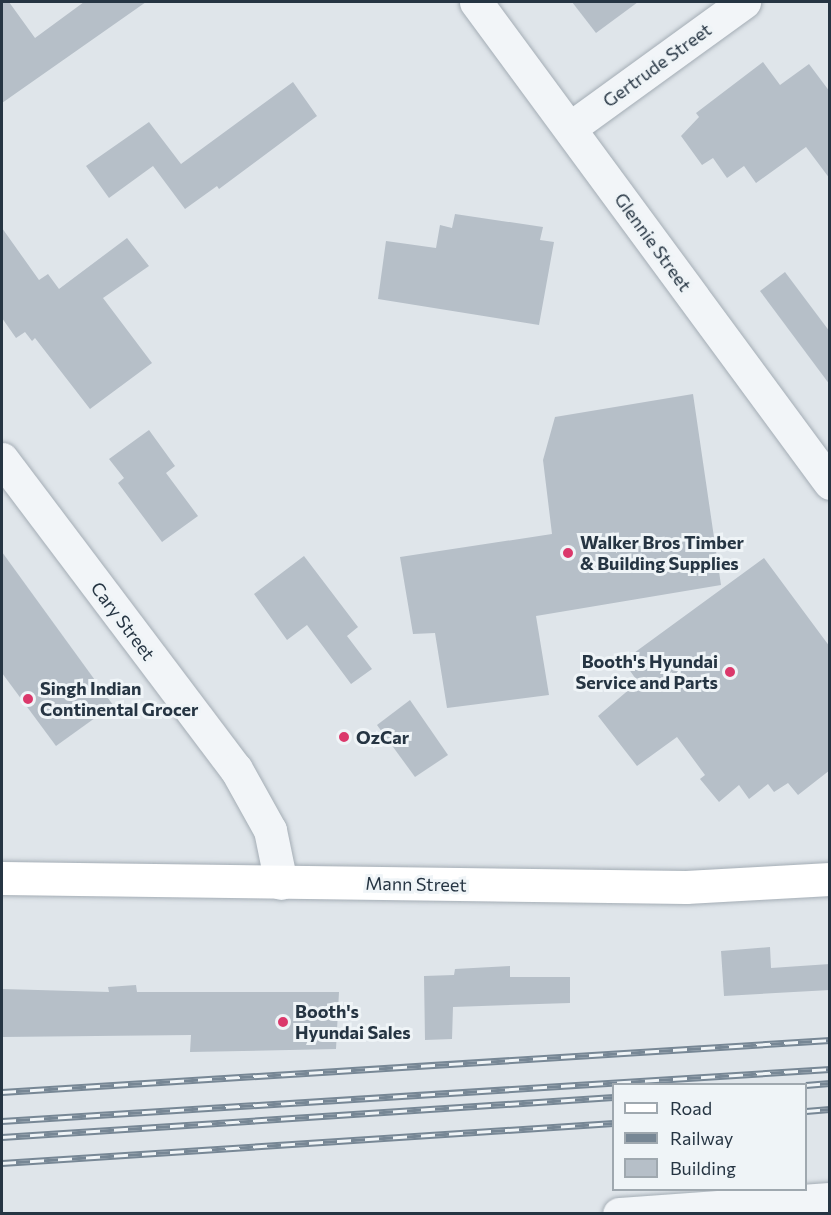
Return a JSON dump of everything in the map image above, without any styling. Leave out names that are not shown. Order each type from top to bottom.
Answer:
[{"type":"main road","name":"Mann Street","points":[[2,878],[686,887],[830,879]]},
{"type":"street","name":"Glennie Street","points":[[476,2],[830,483]]},
{"type":"street","name":"Gertrude Street","points":[[570,128],[744,2]]},
{"type":"street","name":"Cary Street","points":[[2,459],[236,769],[270,830],[281,883]]},
{"type":"street","points":[[619,1214],[830,1199]]},
{"type":"building","points":[[2,2],[9,2],[35,38],[84,2],[146,2],[2,103]]},
{"type":"building","points":[[572,2],[638,2],[596,33]]},
{"type":"building","points":[[763,62],[780,85],[809,64],[830,92],[830,179],[806,147],[756,183],[744,166],[727,178],[713,158],[702,165],[681,136],[699,117],[696,113]]},
{"type":"building","points":[[293,82],[317,116],[219,189],[217,186],[185,209],[153,166],[109,198],[86,166],[149,122],[181,164]]},
{"type":"building","points":[[455,214],[543,227],[540,240],[554,242],[539,325],[378,299],[386,241],[436,248],[440,225],[452,228]]},
{"type":"building","points":[[2,228],[39,280],[48,274],[59,289],[127,238],[149,266],[103,298],[152,363],[90,409],[35,338],[32,341],[25,332],[16,338],[2,318]]},
{"type":"building","points":[[785,272],[830,332],[830,385],[760,291]]},
{"type":"building","name":"Walker Bros Timber & Building Supplies","points":[[693,394],[721,585],[536,616],[549,695],[447,708],[435,633],[413,634],[400,557],[552,534],[543,460],[555,417]]},
{"type":"building","points":[[149,430],[175,466],[166,473],[198,516],[162,542],[118,483],[124,478],[109,459]]},
{"type":"building","points":[[2,552],[113,705],[56,746],[2,673]]},
{"type":"building","points":[[304,556],[358,627],[347,636],[372,669],[351,684],[307,625],[287,640],[254,594]]},
{"type":"building","name":"Booth's Hyundai Service and Parts","points":[[764,558],[830,647],[830,770],[798,795],[788,783],[774,792],[768,784],[749,799],[739,785],[719,802],[700,779],[705,775],[677,737],[637,766],[598,716],[638,682],[623,661]]},
{"type":"building","points":[[410,700],[448,755],[415,777],[377,725]]},
{"type":"building","points":[[770,947],[771,968],[830,964],[830,990],[724,996],[721,951]]},
{"type":"building","points":[[510,966],[510,977],[570,977],[570,1003],[453,1007],[452,1039],[425,1040],[424,976],[454,975],[455,969]]},
{"type":"building","points":[[136,985],[137,992],[339,992],[336,1049],[190,1052],[191,1035],[2,1037],[2,989],[109,992],[108,987]]},
{"type":"railway","points":[[2,1092],[830,1040]]},
{"type":"railway","points":[[2,1121],[830,1069]]},
{"type":"railway","points":[[807,1085],[830,1083]]},
{"type":"railway","points":[[2,1137],[612,1097]]},
{"type":"railway","points":[[807,1111],[830,1109]]},
{"type":"railway","points":[[2,1163],[612,1123]]},
{"type":"place","name":"Walker Bros Timber & Building Supplies","points":[[568,553]]},
{"type":"place","name":"Booth's Hyundai Service and Parts","points":[[730,672]]},
{"type":"place","name":"Singh Indian Continental Grocer","points":[[28,699]]},
{"type":"place","name":"OzCar","points":[[344,737]]},
{"type":"place","name":"Booth's Hyundai Sales","points":[[283,1022]]}]
